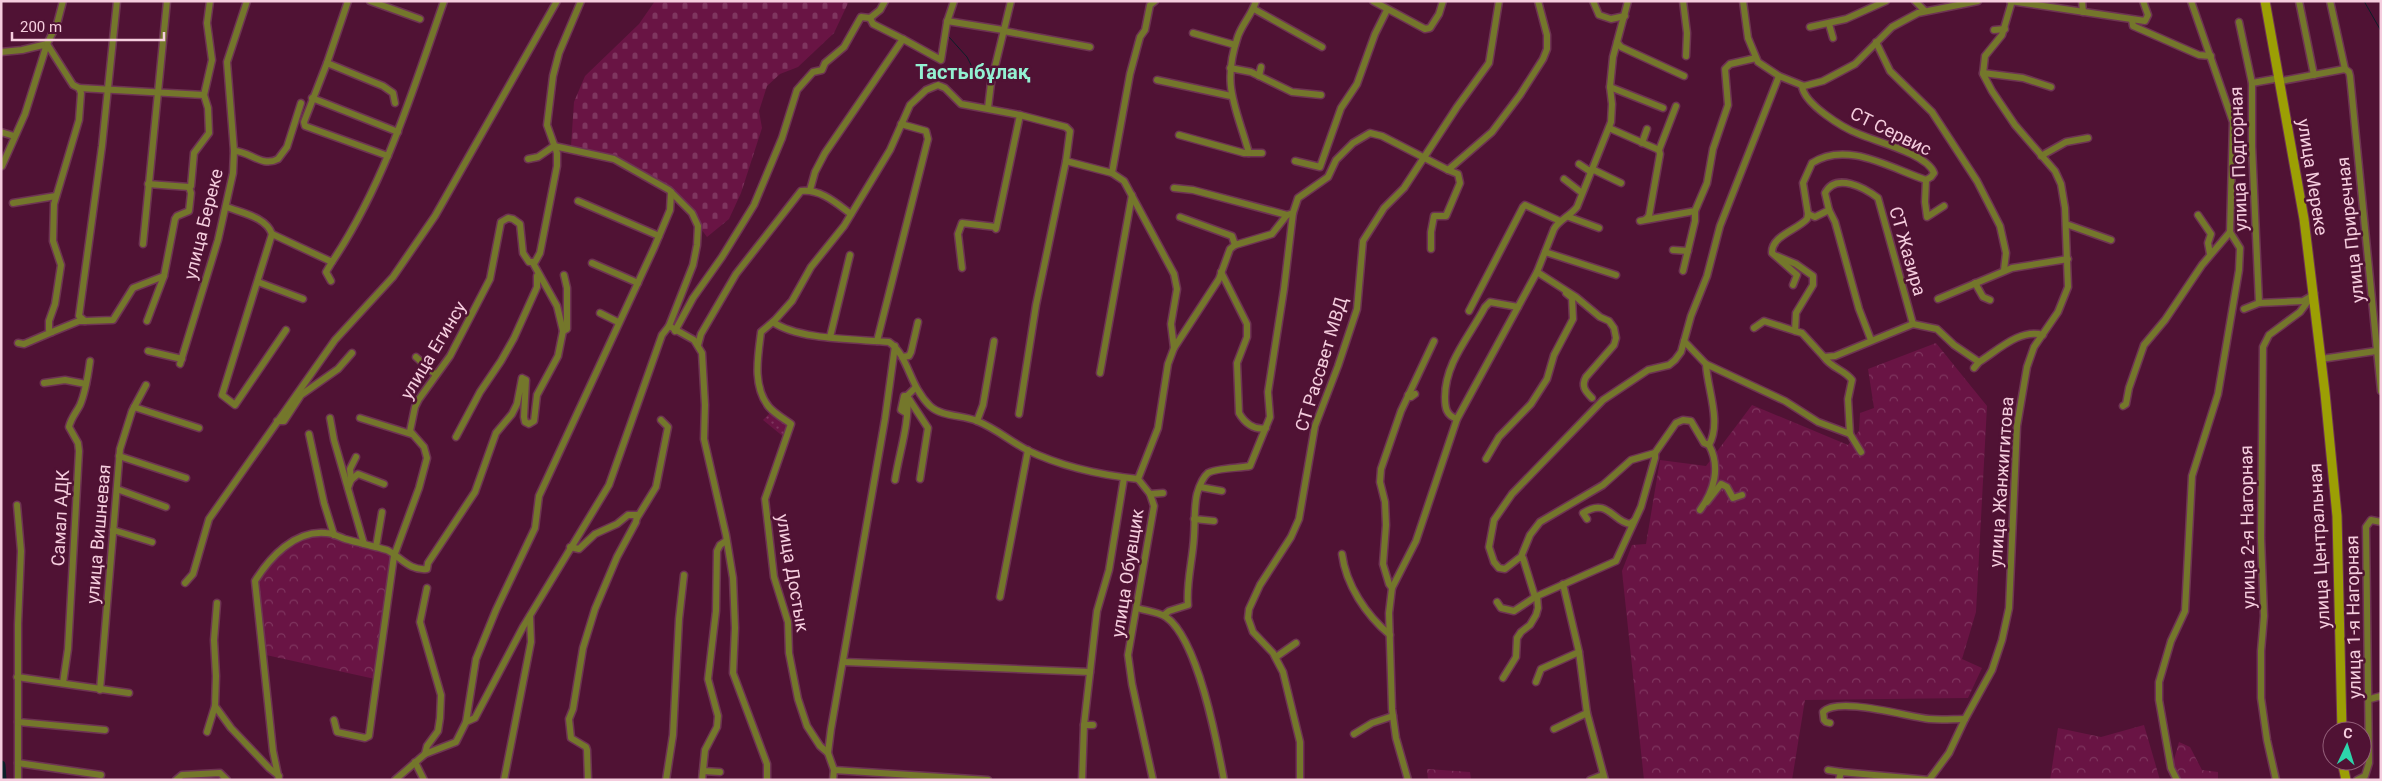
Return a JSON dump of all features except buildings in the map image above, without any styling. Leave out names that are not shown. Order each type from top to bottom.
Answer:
[{"type":"street","points":[[2,166],[25,114],[47,44],[57,24],[64,1]]},
{"type":"street","points":[[80,320],[117,1]]},
{"type":"street","points":[[143,244],[167,1]]},
{"type":"street","points":[[146,321],[164,276],[177,216],[189,211],[191,194],[189,188],[192,178],[194,154],[209,133],[208,108],[204,95],[212,60],[207,23],[210,1]]},
{"type":"street","name":"улица Береке","points":[[148,351],[181,361],[227,207],[233,173],[234,151],[227,62],[247,1]]},
{"type":"street","points":[[348,1],[327,63],[312,98],[304,122],[305,126],[388,156]]},
{"type":"street","points":[[370,1],[420,19]]},
{"type":"street","points":[[331,281],[326,272],[347,239],[388,156],[444,1]]},
{"type":"street","points":[[185,583],[193,574],[209,519],[335,340],[393,277],[435,216],[556,1]]},
{"type":"street","points":[[279,778],[273,751],[255,581],[266,564],[280,550],[297,539],[327,533],[395,554],[408,566],[427,569],[428,563],[475,492],[496,433],[512,414],[517,404],[523,377],[526,380],[524,417],[527,424],[534,421],[537,395],[558,356],[563,331],[557,306],[540,286],[534,265],[542,246],[558,166],[548,125],[553,76],[559,52],[581,1]]},
{"type":"street","points":[[675,331],[693,298],[722,257],[757,198],[784,132],[797,90],[805,78],[813,72],[822,70],[824,63],[844,46],[861,17],[870,18],[880,10],[885,1]]},
{"type":"street","points":[[870,18],[873,24],[941,60],[947,21],[954,1]]},
{"type":"street","points":[[1011,1],[991,83],[988,108],[1059,124],[1068,129],[1070,137],[1036,305],[1019,414]]},
{"type":"street","points":[[1112,173],[1132,63],[1140,37],[1145,30],[1150,5],[1155,1]]},
{"type":"street","points":[[1249,153],[1231,96],[1230,68],[1240,32],[1254,9],[1256,1]]},
{"type":"street","points":[[1373,1],[1419,27],[1430,28],[1439,14],[1443,1]]},
{"type":"street","name":"СТ Рассвет МВД","points":[[1276,656],[1253,632],[1248,618],[1249,609],[1260,585],[1291,537],[1299,519],[1315,426],[1357,309],[1363,241],[1373,222],[1404,188],[1489,63],[1499,1]]},
{"type":"street","points":[[1448,170],[1492,132],[1520,95],[1543,59],[1547,49],[1548,35],[1538,1]]},
{"type":"street","points":[[1593,1],[1599,16],[1611,19],[1626,16]]},
{"type":"street","points":[[1408,780],[1396,738],[1393,716],[1389,601],[1392,588],[1416,541],[1456,418],[1537,272],[1550,236],[1560,221],[1569,217],[1577,207],[1609,128],[1612,118],[1610,87],[1617,42],[1626,16],[1628,1]]},
{"type":"street","points":[[1683,1],[1687,33],[1686,56]]},
{"type":"street","points":[[1743,1],[1745,28],[1756,58],[1766,68],[1779,76],[1802,86],[1823,81],[1846,69],[1859,60],[1892,27],[1919,8],[1977,1]]},
{"type":"street","points":[[1810,27],[1829,24],[1856,16],[1886,1]]},
{"type":"street","points":[[2051,87],[2023,78],[1983,73],[1985,56],[2005,29],[2010,1],[2132,20],[2147,20],[2148,15],[2143,1]]},
{"type":"street","points":[[2082,1],[2083,12]]},
{"type":"street","points":[[2177,780],[2171,768],[2158,689],[2171,641],[2185,611],[2191,484],[2218,394],[2239,270],[2240,248],[2230,232],[2234,127],[2227,101],[2191,1]]},
{"type":"street","name":"улица Мереке","points":[[2265,1],[2280,80],[2321,359]]},
{"type":"street","points":[[2299,1],[2314,75]]},
{"type":"street","name":"улица Приречная","points":[[2330,1],[2345,69],[2350,76],[2381,391]]},
{"type":"street","points":[[1254,9],[1322,47]]},
{"type":"street","points":[[1295,161],[1320,167],[1341,108],[1356,84],[1375,34],[1387,10]]},
{"type":"street","points":[[2132,20],[2133,26],[2199,56],[2211,56]]},
{"type":"street","points":[[947,21],[1090,47]]},
{"type":"street","name":"улица Подгорная","points":[[2239,22],[2252,83],[2258,300]]},
{"type":"street","points":[[1829,24],[1833,38]]},
{"type":"street","points":[[1994,30],[2005,29]]},
{"type":"street","points":[[1193,33],[1235,45]]},
{"type":"street","points":[[810,190],[815,172],[825,153],[903,39]]},
{"type":"street","points":[[1617,42],[1621,48],[1684,76]]},
{"type":"street","points":[[1876,42],[1890,71],[1932,112],[1977,181],[2000,226],[2006,253],[2004,270]]},
{"type":"street","points":[[1,52],[22,50],[47,44]]},
{"type":"street","points":[[47,44],[73,85],[81,90],[108,89],[204,95]]},
{"type":"street","points":[[1683,270],[1695,211],[1706,183],[1713,149],[1728,105],[1725,69],[1730,64],[1756,58]]},
{"type":"street","points":[[327,63],[394,92],[395,104]]},
{"type":"street","points":[[1259,76],[1261,67]]},
{"type":"street","points":[[1230,68],[1259,76],[1292,92],[1321,94]]},
{"type":"street","points":[[2252,83],[2345,69]]},
{"type":"street","name":"улица Жанжигитова","points":[[1929,780],[1949,753],[1964,719],[1992,670],[2008,618],[2017,426],[2029,359],[2067,295],[2068,259],[2061,184],[2054,171],[1996,97],[1983,73]]},
{"type":"street","points":[[1655,452],[1631,460],[1603,485],[1540,522],[1530,535],[1521,557],[1508,568],[1501,569],[1496,565],[1490,556],[1489,547],[1494,520],[1512,494],[1603,400],[1648,370],[1669,365],[1675,360],[1684,341],[1707,276],[1720,226],[1779,76]]},
{"type":"street","points":[[1157,80],[1231,96]]},
{"type":"street","name":"улица Достык","points":[[828,753],[820,746],[807,726],[799,703],[789,653],[788,622],[774,577],[765,499],[791,424],[769,407],[756,373],[761,332],[792,301],[811,267],[851,214],[890,150],[913,101],[926,90],[938,85],[945,88],[961,104],[988,108]]},
{"type":"street","name":"СТ Сервис","points":[[1802,86],[1804,95],[1812,105],[1856,133],[1903,150],[1932,167],[1933,176],[1926,180],[1870,158],[1843,155],[1824,157],[1812,163],[1805,176],[1804,191],[1808,214]]},
{"type":"street","points":[[1610,87],[1663,108]]},
{"type":"street","points":[[52,332],[49,330],[49,321],[55,304],[61,265],[53,241],[54,204],[79,120],[81,90]]},
{"type":"street","points":[[312,98],[398,132]]},
{"type":"street","points":[[234,151],[245,151],[266,162],[278,159],[286,148],[301,103]]},
{"type":"street","points":[[1676,106],[1659,150],[1660,154],[1649,216],[1642,220],[1695,211]]},
{"type":"street","points":[[962,268],[958,234],[962,223],[996,228],[1020,115]]},
{"type":"street","points":[[877,341],[928,139],[926,131],[901,124]]},
{"type":"street","points":[[1609,128],[1659,150]]},
{"type":"street","points":[[1642,142],[1647,129]]},
{"type":"street","points":[[1,132],[14,136]]},
{"type":"street","points":[[773,322],[783,329],[830,337],[889,342],[895,346],[902,357],[915,388],[934,409],[977,421],[1028,450],[1068,466],[1124,478],[1138,479],[1158,428],[1170,359],[1174,348],[1219,278],[1226,255],[1235,245],[1272,234],[1290,214],[1298,198],[1328,177],[1336,160],[1353,143],[1365,135],[1373,133],[1382,136],[1458,174],[1460,183],[1446,216],[1434,216],[1431,232],[1431,249]]},
{"type":"street","points":[[1179,135],[1249,153],[1262,153]]},
{"type":"street","points":[[2041,156],[2066,142],[2088,138]]},
{"type":"street","points":[[466,722],[475,718],[530,616],[609,485],[662,335],[669,326],[693,265],[697,245],[698,226],[692,213],[671,192],[614,159],[554,146],[538,157],[528,159]]},
{"type":"street","points":[[1066,161],[1112,173],[1124,181],[1170,264],[1176,282],[1177,288],[1171,324],[1174,348]]},
{"type":"street","points":[[1580,164],[1621,183]]},
{"type":"street","points":[[1564,179],[1582,193]]},
{"type":"street","points":[[1926,180],[1924,202],[1927,217],[1944,206]]},
{"type":"street","points":[[148,184],[189,188]]},
{"type":"street","name":"СТ Жазира","points":[[1829,210],[1825,193],[1828,188],[1835,185],[1854,184],[1878,198],[1913,324]]},
{"type":"street","points":[[1174,188],[1193,190],[1290,214]]},
{"type":"street","points":[[696,342],[736,274],[801,192],[810,190],[821,194],[851,214]]},
{"type":"street","points":[[395,780],[425,754],[456,742],[466,722],[476,659],[535,528],[539,496],[659,236],[670,210],[671,192]]},
{"type":"street","points":[[1100,373],[1132,195]]},
{"type":"street","points":[[13,202],[56,196]]},
{"type":"street","points":[[578,200],[659,236]]},
{"type":"street","points":[[1469,311],[1525,204],[1560,221]]},
{"type":"street","points":[[227,207],[262,221],[268,225],[272,234],[331,263]]},
{"type":"street","points":[[1794,331],[1796,313],[1813,285],[1814,278],[1812,274],[1796,264],[1772,253],[1775,241],[1801,224],[1808,214],[1815,217],[1829,210],[1835,222],[1859,309],[1871,340]]},
{"type":"street","points":[[1164,615],[1169,611],[1188,605],[1187,587],[1192,561],[1194,519],[1200,488],[1209,473],[1250,466],[1270,418],[1268,392],[1284,289],[1290,214]]},
{"type":"street","points":[[2198,215],[2211,234],[2208,243],[2210,254]]},
{"type":"street","points":[[1180,216],[1232,236],[1235,245]]},
{"type":"street","points":[[1569,217],[1599,228]]},
{"type":"street","name":"улица Егинсу","points":[[411,434],[415,407],[450,356],[490,280],[500,226],[504,220],[513,219],[520,224],[523,252],[526,259],[534,265]]},
{"type":"street","points":[[2066,224],[2111,240]]},
{"type":"street","points":[[2123,406],[2126,404],[2144,345],[2164,320],[2210,254],[2230,232]]},
{"type":"street","points":[[272,234],[222,395],[235,405],[286,330]]},
{"type":"street","points":[[1673,250],[1688,251]]},
{"type":"street","points":[[1545,252],[1616,275]]},
{"type":"street","points":[[830,337],[850,256]]},
{"type":"street","points":[[1777,256],[1797,275],[1793,285]]},
{"type":"street","points":[[1938,299],[2004,270],[2032,263],[2068,259]]},
{"type":"street","points":[[592,263],[638,283]]},
{"type":"street","points":[[1221,272],[1247,324],[1246,337],[1237,363],[1239,413],[1243,420],[1250,425],[1262,429],[1266,428]]},
{"type":"street","points":[[1486,459],[1499,437],[1531,404],[1547,379],[1554,355],[1573,319],[1572,298],[1537,272]]},
{"type":"street","points":[[563,331],[567,329],[567,288],[564,275]]},
{"type":"street","points":[[18,343],[24,344],[80,320],[114,320],[133,288],[164,276]]},
{"type":"street","points":[[258,282],[303,299]]},
{"type":"street","points":[[1975,282],[1983,297],[1990,300]]},
{"type":"street","points":[[456,437],[480,392],[514,338],[540,286]]},
{"type":"street","points":[[1566,293],[1576,297],[1600,317],[1609,321],[1616,334],[1614,346],[1584,380],[1583,388],[1592,398]]},
{"type":"street","points":[[2244,309],[2258,300],[2303,301],[2312,295]]},
{"type":"street","name":"улица 2-я Нагорная","points":[[2276,780],[2267,740],[2261,698],[2261,651],[2264,616],[2261,538],[2263,347],[2269,335],[2300,312],[2312,295]]},
{"type":"street","points":[[1456,418],[1449,415],[1445,406],[1445,382],[1455,358],[1485,307],[1490,302],[1518,307]]},
{"type":"street","points":[[600,313],[618,322]]},
{"type":"street","points":[[1754,328],[1764,321],[1786,330],[1802,333],[1828,359],[1849,376],[1852,380],[1848,399],[1851,425],[1850,434],[1861,452]]},
{"type":"street","points":[[902,357],[909,356],[911,352],[918,322]]},
{"type":"street","points":[[1828,359],[1913,324],[1937,329],[1960,349],[1979,362]]},
{"type":"street","points":[[669,326],[696,342],[703,361],[704,439],[730,557],[734,600],[733,673],[767,764],[767,780]]},
{"type":"street","points":[[1974,368],[1979,362],[2010,341],[2034,334],[2043,335]]},
{"type":"street","points":[[977,421],[982,405],[994,341]]},
{"type":"street","points":[[1392,588],[1383,564],[1386,525],[1385,502],[1380,482],[1381,469],[1388,445],[1394,436],[1396,426],[1412,394],[1434,341]]},
{"type":"street","points":[[1684,341],[1706,364],[1778,398],[1818,422],[1850,434]]},
{"type":"street","points":[[833,780],[834,770],[828,753],[885,419],[895,346]]},
{"type":"street","points":[[2321,359],[2376,351]]},
{"type":"street","points":[[277,421],[284,421],[301,395],[338,368],[352,353]]},
{"type":"street","points":[[416,357],[436,376]]},
{"type":"street","name":"улица Центральная","points":[[2321,359],[2337,516],[2342,721]]},
{"type":"street","name":"Самал АДК","points":[[63,683],[68,648],[76,447],[69,427],[71,419],[79,407],[86,384],[90,360]]},
{"type":"street","points":[[1706,364],[1713,402],[1713,436],[1709,445],[1715,462],[1716,474],[1701,509],[1721,484],[1727,486],[1733,498],[1742,495]]},
{"type":"street","points":[[44,383],[72,380],[86,384]]},
{"type":"street","name":"улица Вишневая","points":[[100,690],[119,456],[122,439],[134,407],[146,385]]},
{"type":"street","points":[[895,480],[908,396],[915,388]]},
{"type":"street","points":[[908,396],[928,428],[920,479]]},
{"type":"street","points":[[134,407],[198,428]]},
{"type":"street","points":[[330,418],[334,440],[364,544]]},
{"type":"street","points":[[334,720],[337,732],[365,738],[369,736],[395,554],[419,488],[427,458],[424,447],[411,434],[360,418]]},
{"type":"street","points":[[570,547],[579,549],[595,534],[635,516],[642,509],[656,487],[664,451],[668,427],[661,420]]},
{"type":"street","points":[[1496,602],[1501,608],[1514,612],[1536,597],[1619,559],[1641,507],[1655,452],[1670,429],[1683,420],[1693,423],[1704,443],[1709,445]]},
{"type":"street","points":[[309,434],[322,495],[334,535]]},
{"type":"street","points":[[1000,596],[1028,450]]},
{"type":"street","points":[[119,456],[186,478]]},
{"type":"street","points":[[352,480],[350,469],[356,457]]},
{"type":"street","points":[[348,488],[355,476],[362,475],[384,484]]},
{"type":"street","points":[[1082,780],[1084,725],[1097,611],[1109,570],[1124,478]]},
{"type":"street","name":"улица Обувщик","points":[[1138,479],[1150,494],[1154,506],[1129,650],[1129,662],[1153,780]]},
{"type":"street","points":[[1200,488],[1222,491]]},
{"type":"street","points":[[117,489],[166,507]]},
{"type":"street","points":[[1150,494],[1163,494]]},
{"type":"street","points":[[17,505],[21,551],[17,677],[18,780]]},
{"type":"street","points":[[1587,519],[1584,512],[1594,508],[1612,512],[1625,524],[1630,524],[1634,521]]},
{"type":"street","points":[[376,547],[382,512]]},
{"type":"street","points":[[586,747],[571,738],[569,726],[583,648],[602,591],[635,516]]},
{"type":"street","points":[[1194,519],[1214,521]]},
{"type":"street","name":"улица 1-я Нагорная","points":[[2357,780],[2365,776],[2368,769],[2370,699],[2366,527],[2371,520],[2381,522]]},
{"type":"street","points":[[113,530],[152,542]]},
{"type":"street","points":[[702,780],[705,750],[717,727],[718,716],[708,679],[716,611],[717,551],[726,540]]},
{"type":"street","points":[[1342,554],[1344,568],[1357,595],[1373,620],[1390,635]]},
{"type":"street","points":[[1503,678],[1516,657],[1517,638],[1530,625],[1538,608],[1528,569],[1521,557]]},
{"type":"street","points":[[666,780],[673,735],[679,618],[684,575]]},
{"type":"street","points":[[1563,584],[1580,652],[1587,713],[1604,778],[1590,780]]},
{"type":"street","points":[[425,754],[427,746],[438,732],[442,702],[422,631],[421,615],[426,588]]},
{"type":"street","points":[[207,732],[215,706],[214,640],[218,603]]},
{"type":"street","points":[[1137,608],[1164,615],[1182,637],[1191,654],[1212,713],[1224,780]]},
{"type":"street","points":[[504,780],[531,642],[530,616]]},
{"type":"street","points":[[1296,643],[1276,656],[1283,672],[1300,742],[1300,780]]},
{"type":"street","points":[[1536,682],[1541,669],[1580,652]]},
{"type":"street","points":[[844,662],[1090,672]]},
{"type":"street","points":[[17,677],[129,693]]},
{"type":"street","points":[[2370,699],[2381,696]]},
{"type":"street","points":[[215,706],[231,728],[279,778]]},
{"type":"street","points":[[1830,723],[1824,720],[1823,712],[1832,706],[1856,707],[1929,719],[1964,719]]},
{"type":"street","points":[[1554,729],[1587,713]]},
{"type":"street","points":[[1354,734],[1372,723],[1393,716]]},
{"type":"street","points":[[18,722],[106,730]]},
{"type":"street","points":[[1084,725],[1093,725]]},
{"type":"street","points":[[586,738],[588,780]]},
{"type":"street","points":[[415,762],[424,780]]},
{"type":"street","points":[[18,763],[102,775]]},
{"type":"street","points":[[834,770],[988,780]]},
{"type":"street","points":[[1828,770],[1929,780]]},
{"type":"street","points":[[703,771],[720,772]]},
{"type":"street","points":[[1839,780],[1841,772]]},
{"type":"street","points":[[176,780],[182,775],[220,774],[228,780]]},
{"type":"green space","points":[[655,1],[849,1],[834,33],[798,67],[780,74],[767,86],[759,111],[762,128],[741,193],[729,219],[707,237],[669,186],[616,157],[571,146],[574,102],[585,76],[639,24]]},
{"type":"green space","points":[[1936,343],[1987,406],[1976,612],[1962,659],[1982,668],[1968,698],[1805,700],[1792,780],[1644,780],[1622,571],[1632,545],[1646,544],[1660,460],[1706,466],[1752,405],[1848,445],[1859,431],[1860,413],[1874,408],[1868,369]]},
{"type":"green space","points":[[773,410],[790,424],[785,438],[763,420]]},
{"type":"green space","points":[[325,535],[387,553],[391,557],[375,679],[266,655],[259,583],[264,571],[274,560],[299,541]]},
{"type":"green space","points":[[2144,725],[2160,780],[2050,780],[2058,728],[2101,737]]},
{"type":"green space","points":[[2179,742],[2190,747],[2202,770],[2218,772],[2218,780],[2182,780],[2173,763]]},
{"type":"green space","points":[[1427,769],[1470,772],[1471,780],[1428,780]]},
{"type":"waterway","points":[[2364,1],[2381,31]]},
{"type":"waterway","points":[[949,37],[967,57],[975,73]]},
{"type":"waterway","points":[[1,765],[2,780]]},
{"type":"district","name":"Тастыбұлақ","points":[[973,72]]}]
